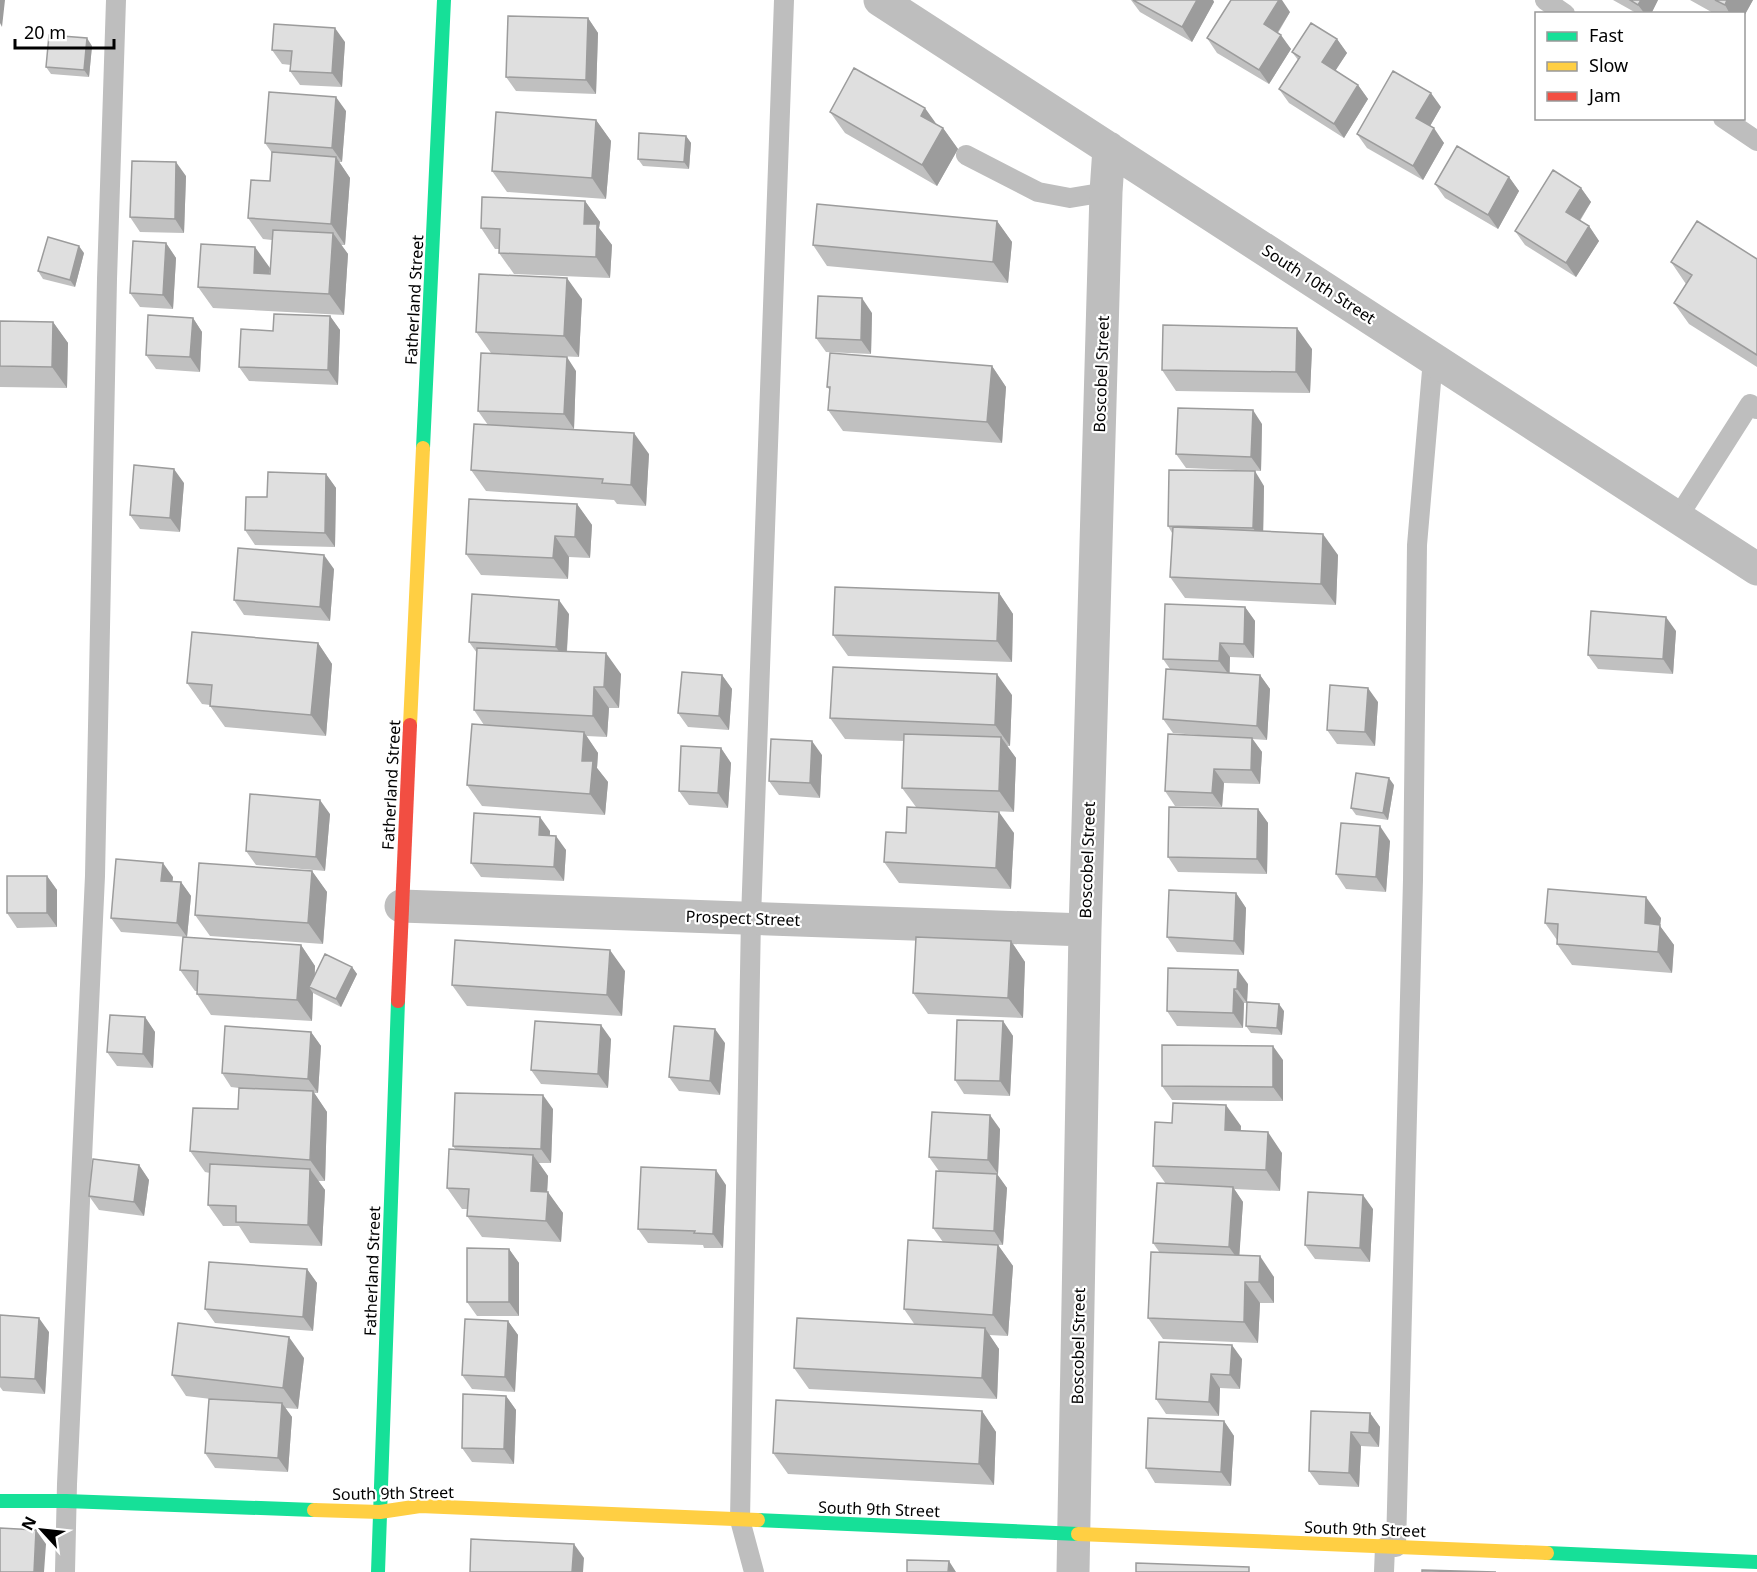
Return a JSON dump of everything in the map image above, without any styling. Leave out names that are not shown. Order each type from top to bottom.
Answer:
[{"type":"street","name":"Fatherland Street","points":[[378,1572],[401,906],[444,0]]},
{"type":"street","name":"South 10th Street","points":[[880,0],[1757,569]]},
{"type":"street","name":"Boscobel Street","points":[[1073,1572],[1085,930],[1109,147]]},
{"type":"street","name":"Prospect Street","points":[[401,906],[1085,930]]},
{"type":"street","name":"South 9th Street","points":[[0,1501],[66,1501],[380,1512],[420,1506],[1757,1562]]},
{"type":"lane","points":[[64,1572],[94,876],[106,303],[116,0]]},
{"type":"lane","points":[[754,1572],[740,1520],[751,918],[784,0]]},
{"type":"lane","points":[[1545,0],[1562,12]]},
{"type":"lane","points":[[1726,120],[1757,141]]},
{"type":"lane","points":[[966,154],[1038,192],[1070,198],[1106,192]]},
{"type":"lane","points":[[1384,1572],[1390,1547],[1413,868],[1418,544],[1434,358]]},
{"type":"lane","points":[[1678,517],[1750,404],[1757,409]]},
{"type":"building","points":[[1133,0],[1197,0],[1182,27]]},
{"type":"building","points":[[1231,0],[1279,0],[1264,24],[1281,35],[1259,70],[1207,38]]},
{"type":"building","points":[[1630,0],[1641,0],[1638,5]]},
{"type":"building","points":[[1715,0],[1727,0],[1725,5]]},
{"type":"building","points":[[508,16],[588,18],[586,80],[506,77]]},
{"type":"building","points":[[1311,23],[1337,39],[1322,62],[1358,85],[1334,124],[1279,89],[1300,57],[1292,52]]},
{"type":"building","points":[[274,24],[335,28],[332,73],[290,71],[292,51],[272,50]]},
{"type":"building","points":[[49,35],[87,38],[84,70],[46,67]]},
{"type":"building","points":[[854,68],[925,108],[921,116],[943,128],[922,165],[830,112]]},
{"type":"building","points":[[1393,71],[1431,93],[1416,118],[1434,128],[1413,166],[1357,134]]},
{"type":"building","points":[[269,92],[336,97],[332,148],[265,143]]},
{"type":"building","points":[[496,112],[596,120],[592,178],[492,171]]},
{"type":"building","points":[[639,133],[686,136],[684,162],[638,159]]},
{"type":"building","points":[[1457,146],[1509,177],[1488,215],[1435,184]]},
{"type":"building","points":[[272,152],[336,157],[331,224],[248,218],[251,180],[270,181]]},
{"type":"building","points":[[132,161],[176,162],[175,219],[130,217]]},
{"type":"building","points":[[1553,170],[1581,188],[1566,212],[1589,226],[1566,263],[1515,231]]},
{"type":"building","points":[[482,197],[585,201],[584,224],[597,224],[596,257],[499,253],[500,229],[481,228]]},
{"type":"building","points":[[817,204],[997,221],[993,262],[813,245]]},
{"type":"building","points":[[1697,221],[1757,259],[1757,355],[1674,303],[1692,275],[1671,262]]},
{"type":"building","points":[[273,230],[333,233],[329,294],[198,287],[201,244],[255,247],[254,273],[270,274]]},
{"type":"building","points":[[48,237],[79,246],[70,280],[38,271]]},
{"type":"building","points":[[133,241],[166,243],[163,295],[130,293]]},
{"type":"building","points":[[479,274],[567,278],[564,336],[476,332]]},
{"type":"building","points":[[818,296],[862,298],[861,340],[816,338]]},
{"type":"building","points":[[274,314],[330,316],[328,370],[239,367],[241,329],[273,331]]},
{"type":"building","points":[[148,315],[193,318],[190,357],[146,355]]},
{"type":"building","points":[[0,321],[53,322],[52,367],[0,366]]},
{"type":"building","points":[[1163,325],[1297,328],[1296,372],[1162,370]]},
{"type":"building","points":[[481,353],[567,357],[564,414],[478,411]]},
{"type":"building","points":[[830,353],[992,366],[987,422],[828,410],[830,387],[827,387]]},
{"type":"building","points":[[1178,408],[1253,410],[1251,457],[1176,454]]},
{"type":"building","points":[[474,424],[634,433],[631,485],[602,483],[603,479],[471,470]]},
{"type":"building","points":[[134,465],[174,469],[170,518],[130,515]]},
{"type":"building","points":[[1169,470],[1255,471],[1253,528],[1168,526]]},
{"type":"building","points":[[268,472],[326,474],[325,533],[245,530],[246,497],[267,497]]},
{"type":"building","points":[[469,499],[577,504],[575,537],[555,536],[553,558],[466,554]]},
{"type":"building","points":[[1173,527],[1323,534],[1321,584],[1170,577]]},
{"type":"building","points":[[238,548],[324,555],[320,607],[234,600]]},
{"type":"building","points":[[835,587],[999,593],[997,641],[833,635]]},
{"type":"building","points":[[472,594],[559,600],[556,647],[469,642]]},
{"type":"building","points":[[1165,604],[1245,607],[1244,644],[1220,643],[1219,661],[1163,659]]},
{"type":"building","points":[[1591,611],[1666,617],[1663,659],[1588,655]]},
{"type":"building","points":[[192,632],[318,643],[311,715],[210,706],[212,685],[187,683]]},
{"type":"building","points":[[477,648],[606,653],[604,687],[594,687],[593,716],[474,710]]},
{"type":"building","points":[[833,667],[997,674],[995,725],[830,718]]},
{"type":"building","points":[[1166,669],[1260,675],[1257,726],[1163,719]]},
{"type":"building","points":[[682,672],[722,675],[719,716],[678,713]]},
{"type":"building","points":[[1330,685],[1368,688],[1365,732],[1327,730]]},
{"type":"building","points":[[472,724],[584,732],[582,761],[593,761],[590,794],[467,785]]},
{"type":"building","points":[[904,734],[1001,737],[999,791],[902,788]]},
{"type":"building","points":[[1168,734],[1252,738],[1251,770],[1214,769],[1212,793],[1165,791]]},
{"type":"building","points":[[771,739],[812,741],[810,783],[769,781]]},
{"type":"building","points":[[681,746],[721,748],[718,793],[679,791]]},
{"type":"building","points":[[1356,773],[1389,778],[1383,813],[1351,808]]},
{"type":"building","points":[[250,794],[320,800],[316,857],[246,851]]},
{"type":"building","points":[[907,807],[999,812],[996,868],[884,862],[886,832],[906,833]]},
{"type":"building","points":[[1169,807],[1258,809],[1257,859],[1168,857]]},
{"type":"building","points":[[474,813],[540,817],[539,835],[556,836],[554,867],[471,863]]},
{"type":"building","points":[[1341,823],[1380,826],[1376,877],[1336,874]]},
{"type":"building","points":[[116,859],[163,863],[161,881],[181,882],[177,923],[111,918]]},
{"type":"building","points":[[199,863],[312,871],[308,923],[195,915]]},
{"type":"building","points":[[7,876],[47,876],[47,913],[7,913]]},
{"type":"building","points":[[1548,889],[1646,897],[1645,923],[1660,925],[1658,952],[1557,944],[1558,924],[1545,923]]},
{"type":"building","points":[[1169,890],[1236,893],[1234,941],[1167,937]]},
{"type":"building","points":[[183,937],[301,945],[297,1000],[197,994],[198,971],[180,970]]},
{"type":"building","points":[[916,937],[1011,941],[1008,998],[913,993]]},
{"type":"building","points":[[455,940],[610,950],[607,995],[452,985]]},
{"type":"building","points":[[325,954],[352,967],[336,999],[309,987]]},
{"type":"building","points":[[1168,968],[1238,970],[1233,1013],[1167,1011]]},
{"type":"building","points":[[1247,1002],[1279,1004],[1277,1028],[1246,1026]]},
{"type":"building","points":[[110,1015],[145,1017],[143,1054],[107,1052]]},
{"type":"building","points":[[957,1020],[1003,1021],[1000,1081],[955,1080]]},
{"type":"building","points":[[535,1021],[601,1025],[598,1074],[531,1070]]},
{"type":"building","points":[[225,1026],[311,1032],[308,1079],[222,1073]]},
{"type":"building","points":[[674,1026],[715,1029],[710,1081],[669,1077]]},
{"type":"building","points":[[1162,1045],[1273,1046],[1273,1087],[1162,1086]]},
{"type":"building","points":[[239,1088],[313,1091],[310,1160],[190,1151],[193,1108],[238,1109]]},
{"type":"building","points":[[455,1093],[543,1095],[541,1149],[453,1146]]},
{"type":"building","points":[[1173,1103],[1226,1105],[1225,1130],[1268,1132],[1266,1170],[1153,1166],[1155,1122],[1172,1123]]},
{"type":"building","points":[[932,1112],[990,1115],[988,1160],[929,1157]]},
{"type":"building","points":[[449,1149],[533,1155],[531,1191],[548,1192],[546,1221],[467,1216],[469,1189],[447,1188]]},
{"type":"building","points":[[93,1159],[139,1165],[134,1202],[89,1196]]},
{"type":"building","points":[[210,1164],[310,1169],[308,1225],[236,1222],[236,1206],[208,1205]]},
{"type":"building","points":[[641,1167],[716,1170],[713,1234],[638,1229]]},
{"type":"building","points":[[936,1171],[997,1174],[994,1231],[933,1228]]},
{"type":"building","points":[[1157,1183],[1233,1187],[1229,1247],[1153,1243]]},
{"type":"building","points":[[1308,1192],[1363,1195],[1360,1248],[1305,1245]]},
{"type":"building","points":[[908,1240],[998,1245],[993,1315],[904,1309]]},
{"type":"building","points":[[467,1248],[509,1249],[509,1302],[467,1302]]},
{"type":"building","points":[[1151,1252],[1260,1256],[1259,1282],[1245,1282],[1244,1322],[1148,1318]]},
{"type":"building","points":[[209,1262],[307,1269],[303,1317],[205,1309]]},
{"type":"building","points":[[0,1315],[39,1318],[35,1379],[0,1377]]},
{"type":"building","points":[[797,1318],[985,1328],[982,1378],[794,1368]]},
{"type":"building","points":[[465,1319],[508,1321],[505,1377],[462,1375]]},
{"type":"building","points":[[178,1323],[289,1337],[283,1388],[172,1375]]},
{"type":"building","points":[[1159,1342],[1232,1345],[1230,1375],[1211,1374],[1209,1402],[1156,1399]]},
{"type":"building","points":[[463,1394],[506,1396],[504,1449],[462,1448]]},
{"type":"building","points":[[209,1399],[282,1403],[278,1458],[205,1453]]},
{"type":"building","points":[[776,1400],[982,1411],[979,1464],[773,1453]]},
{"type":"building","points":[[1311,1411],[1370,1413],[1369,1433],[1351,1432],[1349,1473],[1309,1471]]},
{"type":"building","points":[[1148,1418],[1224,1421],[1221,1472],[1146,1468]]},
{"type":"building","points":[[0,1528],[36,1530],[34,1572],[0,1572]]},
{"type":"building","points":[[471,1539],[574,1544],[572,1572],[470,1572]]},
{"type":"building","points":[[907,1560],[949,1561],[948,1572],[907,1572]]},
{"type":"building","points":[[1136,1563],[1249,1567],[1249,1572],[1136,1572]]},
{"type":"building","points":[[1422,1570],[1496,1572],[1422,1572]]},
{"type":"traffic: fast","points":[[423,448],[444,0]]},
{"type":"traffic: fast","points":[[378,1572],[398,1001]]},
{"type":"traffic: fast","points":[[0,1501],[66,1501],[314,1510]]},
{"type":"traffic: fast","points":[[758,1520],[1078,1534]]},
{"type":"traffic: fast","points":[[1547,1553],[1757,1562]]},
{"type":"traffic: slow","points":[[410,725],[423,448]]},
{"type":"traffic: slow","points":[[314,1510],[380,1512],[420,1506],[758,1520]]},
{"type":"traffic: slow","points":[[1078,1534],[1547,1553]]},
{"type":"traffic: jam","points":[[398,1001],[410,725]]}]
